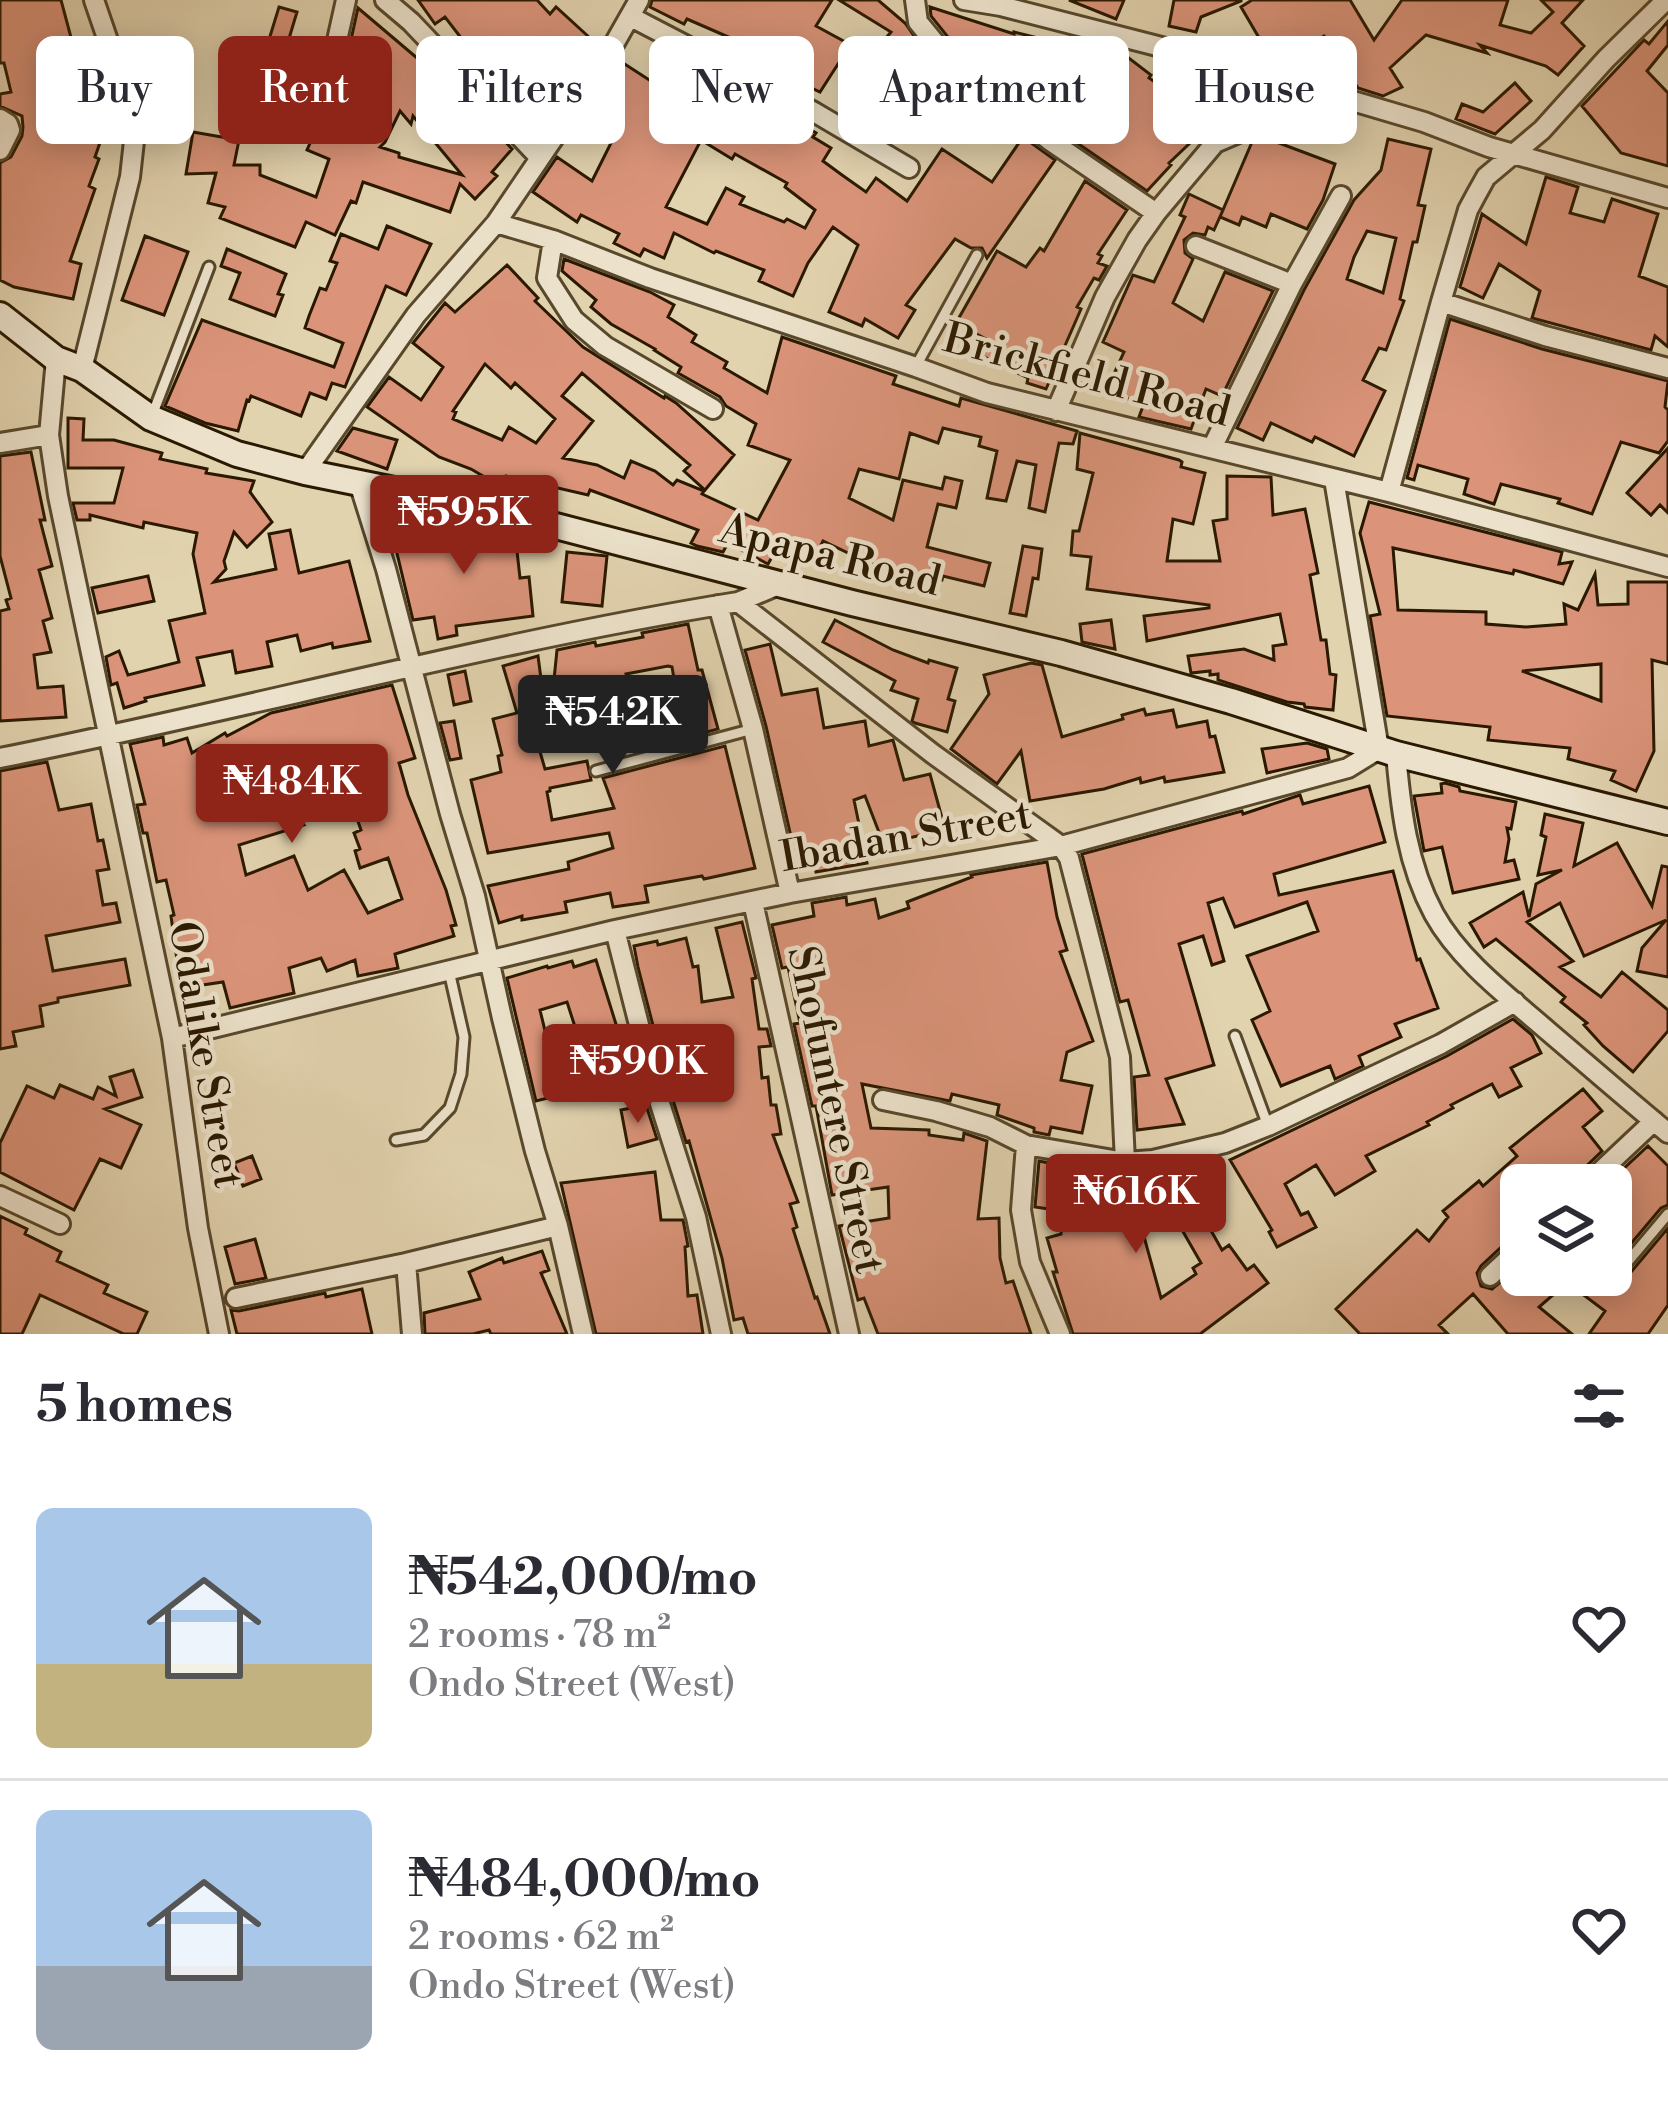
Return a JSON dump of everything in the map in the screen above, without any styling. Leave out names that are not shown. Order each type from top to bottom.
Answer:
[{"type":"street","points":[[82,369],[130,177],[134,141],[128,99],[94,0]]},
{"type":"street","points":[[338,36],[346,0]]},
{"type":"street","points":[[386,0],[540,158]]},
{"type":"street","points":[[915,0],[918,22],[954,66],[1007,110],[1156,213]]},
{"type":"street","points":[[964,0],[1153,45]]},
{"type":"street","points":[[1389,491],[1468,210],[1486,177],[1516,154],[1666,0]]},
{"type":"street","points":[[305,472],[416,314],[496,223],[597,74],[635,8],[909,168]]},
{"type":"street","points":[[1056,410],[1105,297],[1137,241],[1215,143],[1328,94],[1668,198]]},
{"type":"street","points":[[0,119],[10,130],[0,149]]},
{"type":"street","points":[[1212,448],[1341,196]]},
{"type":"street","name":"Brickfield Road","points":[[496,223],[987,394],[1389,491],[1668,568]]},
{"type":"street","points":[[553,240],[547,278],[574,320],[605,346],[713,410]]},
{"type":"street","points":[[1196,246],[1292,284]]},
{"type":"street","points":[[1441,302],[1545,336],[1668,368]]},
{"type":"street","name":"Apapa Road","points":[[0,315],[56,359],[82,369],[151,418],[237,454],[498,511],[1061,653],[1388,752],[1668,823]]},
{"type":"street","name":"Odalike Street","points":[[56,359],[49,435],[58,496],[172,1038],[198,1228],[219,1334]]},
{"type":"street","points":[[0,443],[49,435]]},
{"type":"street","points":[[1334,479],[1406,840],[1421,886],[1460,951],[1661,1127],[1613,1164]]},
{"type":"street","points":[[358,483],[412,665],[583,1334]]},
{"type":"street","points":[[0,758],[412,665],[728,603],[781,584]]},
{"type":"street","points":[[728,603],[790,893]]},
{"type":"street","points":[[728,603],[1061,846],[1069,859],[1120,1057],[1125,1162]]},
{"type":"street","name":"Ibadan Street","points":[[172,1038],[615,930],[790,893],[1061,846],[1348,768],[1388,752]]},
{"type":"street","name":"Shofuntere Street","points":[[753,902],[849,1334]]},
{"type":"street","points":[[615,930],[655,1088],[696,1217],[721,1334]]},
{"type":"street","points":[[883,1100],[990,1126],[1027,1145],[1125,1162],[1153,1160],[1225,1143],[1268,1126],[1441,1044],[1515,1002]]},
{"type":"street","points":[[1027,1145],[1021,1210],[1030,1262],[1060,1334]]},
{"type":"street","points":[[0,1196],[60,1225]]},
{"type":"street","points":[[236,1298],[558,1226]]},
{"type":"street","points":[[406,1263],[412,1334]]},
{"type":"street","points":[[1490,1276],[1500,1267]]},
{"type":"lane","points":[[916,367],[977,255]]},
{"type":"lane","points":[[151,418],[209,266]]},
{"type":"lane","points":[[596,771],[753,729]]},
{"type":"lane","points":[[396,1140],[424,1135],[450,1108],[461,1074],[464,1037],[449,970]]},
{"type":"lane","points":[[1235,1036],[1268,1126]]},
{"type":"lane","points":[[1632,1256],[1668,1214]]},
{"type":"building","points":[[0,0],[61,0],[71,36],[36,36],[36,144],[99,144],[89,186],[95,189],[70,261],[81,264],[73,299],[0,280],[0,163],[11,157],[23,127],[22,116],[0,106],[0,94],[11,92],[4,63],[0,63]]},
{"type":"building","points":[[418,0],[537,0],[550,14],[556,7],[588,36],[460,36],[445,17],[435,24]]},
{"type":"building","points":[[652,0],[832,0],[816,26],[838,38],[838,64],[820,92],[814,89],[814,36],[726,36],[687,19],[684,24],[650,7]]},
{"type":"building","points":[[839,0],[878,0],[914,36],[888,36],[891,32]]},
{"type":"building","points":[[1069,0],[1124,0],[1116,19]]},
{"type":"building","points":[[1174,0],[1241,1],[1201,17],[1196,32],[1169,26]]},
{"type":"building","points":[[1252,0],[1350,0],[1374,40],[1402,0],[1508,0],[1500,25],[1531,33],[1553,12],[1541,0],[1583,0],[1562,23],[1584,46],[1558,75],[1546,66],[1480,45],[1487,53],[1426,35],[1390,68],[1402,87],[1383,96],[1357,86],[1357,36],[1258,36],[1241,7]]},
{"type":"building","points":[[279,7],[297,12],[290,36],[270,36]]},
{"type":"building","points":[[930,7],[1030,36],[947,36],[931,16]]},
{"type":"building","points":[[358,8],[391,36],[352,36]]},
{"type":"building","points":[[1668,21],[1668,45],[1647,71],[1668,93],[1668,166],[1621,153],[1582,106]]},
{"type":"building","points":[[392,37],[416,57],[416,120],[413,116],[411,124],[400,111],[392,128]]},
{"type":"building","points":[[1129,58],[1153,81],[1153,144],[1189,144],[1147,191],[1079,144],[1129,144]]},
{"type":"building","points":[[625,64],[649,80],[649,144],[699,144],[666,207],[707,224],[726,188],[744,197],[740,204],[805,228],[815,210],[785,187],[787,183],[708,144],[814,144],[814,138],[831,148],[823,161],[866,192],[876,178],[907,201],[942,149],[992,182],[1018,144],[1033,144],[1055,160],[987,258],[982,248],[955,239],[906,305],[915,310],[898,338],[865,319],[862,326],[829,312],[858,245],[833,227],[793,296],[759,281],[764,270],[674,233],[664,258],[644,249],[640,256],[614,243],[619,234],[581,215],[577,222],[533,192],[557,157],[592,181],[610,144],[625,144]]},
{"type":"building","points":[[1515,83],[1531,101],[1495,134],[1456,119],[1462,104],[1483,112]]},
{"type":"building","points":[[194,132],[218,136],[218,144],[238,144],[234,165],[260,165],[260,175],[316,197],[329,159],[307,150],[310,144],[383,144],[380,147],[399,157],[462,175],[436,144],[507,144],[512,149],[492,172],[497,176],[475,199],[460,184],[450,212],[363,182],[356,203],[351,201],[335,235],[306,222],[295,247],[220,218],[225,207],[208,203],[216,173],[186,174]]},
{"type":"building","points":[[1388,139],[1431,149],[1418,205],[1425,206],[1400,299],[1404,301],[1386,350],[1379,348],[1363,380],[1385,391],[1354,456],[1271,423],[1263,440],[1237,428],[1354,200],[1381,170]],"holes":[[[1367,231],[1396,238],[1383,293],[1347,279]]]},
{"type":"building","points":[[1251,144],[1282,144],[1335,164],[1307,229],[1271,214],[1266,227],[1242,217],[1239,225],[1220,217]]},
{"type":"building","points":[[1546,177],[1578,187],[1570,213],[1604,222],[1612,199],[1658,214],[1639,276],[1668,287],[1668,347],[1655,336],[1651,350],[1532,318],[1540,291],[1499,264],[1483,298],[1460,287],[1482,214],[1526,244]]},
{"type":"building","points":[[1085,181],[1127,210],[1098,254],[1102,256],[1098,263],[1107,266],[1077,307],[1081,309],[1046,389],[980,355],[988,340],[956,323],[997,251],[1026,267],[1040,248],[1044,251]]},
{"type":"building","points":[[1189,194],[1223,210],[1214,230],[1208,227],[1205,235],[1193,233],[1184,240],[1185,253],[1193,259],[1173,303],[1203,321],[1225,272],[1273,291],[1222,396],[1206,389],[1191,429],[1139,417],[1143,406],[1107,389],[1124,352],[1103,342],[1133,275],[1154,282],[1185,217],[1180,215]]},
{"type":"building","points":[[387,226],[431,244],[406,295],[386,286],[345,387],[332,383],[326,399],[310,393],[301,416],[251,396],[238,431],[165,406],[202,320],[334,367],[343,343],[305,328],[309,316],[337,263],[330,261],[341,234],[378,249]]},
{"type":"building","points":[[145,236],[188,252],[164,315],[122,300]]},
{"type":"building","points":[[227,249],[286,274],[275,316],[230,299],[240,273],[221,266]]},
{"type":"building","points":[[564,259],[674,305],[668,317],[696,335],[692,342],[767,393],[782,337],[896,376],[893,384],[959,406],[961,398],[1077,431],[1073,444],[1059,443],[1045,512],[1029,508],[1036,465],[1017,461],[1006,501],[987,498],[997,451],[979,446],[981,437],[943,428],[938,443],[910,433],[899,479],[859,469],[849,498],[893,520],[903,480],[942,489],[945,477],[962,481],[956,508],[938,504],[927,547],[990,563],[984,586],[867,562],[823,541],[814,559],[780,543],[768,564],[728,543],[723,552],[697,546],[691,543],[698,530],[590,490],[588,495],[506,476],[500,486],[439,457],[367,407],[389,377],[421,400],[443,367],[413,343],[445,303],[455,312],[507,265],[538,298],[535,301],[583,347],[676,403],[734,455],[705,490],[684,471],[690,465],[582,373],[562,396],[593,421],[563,458],[597,465],[624,478],[631,461],[673,485],[677,480],[704,491],[702,494],[758,520],[790,460],[748,445],[756,424],[678,373],[681,367],[655,349],[611,324],[591,307],[596,300],[562,271]],"holes":[[[485,364],[511,388],[515,383],[555,419],[536,443],[509,427],[502,440],[453,419],[453,411]]]},
{"type":"building","points":[[1450,319],[1542,349],[1668,381],[1668,441],[1659,453],[1621,442],[1592,514],[1558,503],[1560,499],[1501,484],[1494,504],[1464,494],[1468,479],[1418,465],[1414,480],[1407,478]]},
{"type":"building","points":[[68,418],[84,419],[83,440],[114,440],[162,453],[160,459],[207,469],[206,473],[254,481],[250,492],[272,522],[247,547],[234,532],[224,561],[226,569],[214,582],[276,569],[269,534],[290,530],[299,573],[349,561],[370,641],[301,651],[297,635],[267,642],[272,666],[236,673],[232,651],[197,658],[204,685],[145,698],[124,708],[117,683],[111,685],[106,657],[119,651],[128,675],[179,662],[169,621],[205,613],[193,554],[197,533],[144,522],[143,528],[90,515],[90,520],[77,520],[73,503],[114,503],[123,468],[68,468]]},
{"type":"building","points":[[353,428],[397,440],[387,469],[337,451]]},
{"type":"building","points":[[1080,433],[1179,460],[1181,467],[1205,473],[1193,524],[1173,519],[1167,561],[1220,561],[1213,521],[1227,519],[1227,476],[1271,477],[1273,515],[1305,509],[1318,573],[1310,575],[1321,640],[1326,640],[1330,674],[1336,675],[1333,710],[1287,702],[1218,680],[1218,674],[1210,675],[1210,671],[1191,673],[1188,656],[1244,649],[1274,660],[1273,646],[1286,644],[1280,614],[1147,641],[1144,616],[1209,605],[1087,589],[1091,557],[1071,555],[1073,531],[1079,531],[1093,473],[1077,469]]},
{"type":"building","points":[[1668,448],[1668,513],[1660,505],[1651,515],[1627,493]]},
{"type":"building","points":[[31,452],[52,566],[39,570],[52,618],[43,621],[51,652],[34,655],[38,688],[63,686],[66,717],[0,721],[0,611],[9,609],[6,600],[11,598],[0,556],[0,456]]},
{"type":"building","points":[[1369,502],[1562,552],[1559,564],[1572,562],[1563,584],[1393,548],[1398,610],[1486,612],[1486,624],[1566,624],[1564,604],[1578,610],[1595,574],[1598,605],[1628,604],[1628,582],[1668,582],[1668,664],[1652,660],[1654,751],[1636,791],[1611,780],[1615,771],[1568,759],[1570,748],[1488,740],[1490,727],[1387,716],[1370,616],[1380,614],[1360,533]],"holes":[[[1601,664],[1601,701],[1522,671]]]},
{"type":"building","points":[[458,520],[515,533],[520,578],[529,577],[533,616],[456,626],[457,635],[438,639],[434,617],[413,620],[395,545],[436,537],[433,525]]},
{"type":"building","points":[[1023,546],[1042,549],[1026,616],[1010,613]]},
{"type":"building","points":[[567,552],[607,556],[602,606],[562,602]]},
{"type":"building","points":[[148,576],[154,601],[98,613],[92,588]]},
{"type":"building","points":[[835,620],[893,650],[957,668],[948,699],[955,701],[947,732],[912,721],[918,699],[891,690],[895,681],[823,642]]},
{"type":"building","points":[[1111,620],[1115,649],[1082,642],[1080,624]]},
{"type":"building","points":[[688,624],[718,729],[703,733],[700,723],[594,749],[589,727],[536,738],[545,769],[587,761],[591,780],[550,788],[552,820],[614,808],[603,778],[725,746],[755,868],[645,886],[648,902],[613,907],[610,893],[565,902],[567,912],[499,923],[488,886],[569,869],[568,862],[613,848],[609,833],[488,853],[471,780],[501,772],[493,719],[517,713],[503,666],[538,656],[545,709],[551,709],[557,650],[643,637],[642,633]],"holes":[[[672,667],[678,702],[633,713],[626,674]]]},
{"type":"building","points":[[770,644],[782,695],[817,689],[824,728],[865,721],[869,746],[893,740],[904,780],[930,774],[945,829],[905,839],[907,848],[887,853],[865,796],[854,800],[867,863],[816,872],[812,847],[794,850],[745,650]]},
{"type":"building","points":[[1031,663],[1042,665],[1062,737],[1144,709],[1146,715],[1173,710],[1177,727],[1207,721],[1224,772],[1165,782],[1164,777],[1141,783],[1140,778],[1030,801],[1021,751],[997,784],[951,749],[989,694],[984,675]]},
{"type":"building","points":[[465,671],[471,701],[454,705],[448,675]]},
{"type":"building","points":[[392,685],[415,758],[399,763],[456,925],[451,926],[454,936],[395,954],[398,968],[358,976],[355,960],[327,971],[321,958],[289,968],[294,993],[230,1008],[223,982],[189,987],[187,974],[179,975],[174,915],[166,880],[157,882],[147,833],[143,833],[137,805],[145,804],[130,744],[163,737],[164,745],[187,738],[192,753],[271,713]],"holes":[[[335,804],[338,815],[354,810],[361,830],[354,833],[360,868],[388,858],[402,899],[368,913],[344,870],[308,890],[294,856],[246,875],[239,845],[304,825],[301,820]]]},
{"type":"building","points":[[454,721],[461,758],[450,760],[440,723]]},
{"type":"building","points":[[1307,743],[1327,749],[1329,759],[1267,773],[1262,749]]},
{"type":"building","points":[[47,762],[59,810],[91,804],[109,869],[97,871],[103,905],[116,903],[120,922],[46,936],[53,971],[125,959],[130,985],[58,998],[58,1002],[40,1006],[43,1026],[13,1032],[16,1046],[0,1049],[0,771]]},
{"type":"building","points":[[1445,783],[1460,791],[1516,802],[1511,829],[1507,828],[1505,862],[1514,860],[1519,879],[1453,893],[1442,847],[1424,851],[1414,796],[1442,793]]},
{"type":"building","points":[[1369,786],[1385,842],[1274,874],[1279,895],[1393,871],[1417,960],[1438,1008],[1395,1024],[1401,1037],[1359,1056],[1363,1066],[1335,1079],[1330,1066],[1281,1086],[1252,1020],[1270,1011],[1247,956],[1318,931],[1307,902],[1235,927],[1223,898],[1208,903],[1224,961],[1212,965],[1203,936],[1179,944],[1214,1065],[1166,1079],[1184,1124],[1137,1130],[1134,1077],[1149,1075],[1128,1000],[1120,1002],[1082,854],[1300,795],[1303,804]]},
{"type":"building","points":[[1545,814],[1583,823],[1574,866],[1617,843],[1652,906],[1662,866],[1668,867],[1668,977],[1637,971],[1642,948],[1666,920],[1584,956],[1560,903],[1527,922],[1573,961],[1560,967],[1601,997],[1622,972],[1668,1010],[1668,1031],[1633,1072],[1561,1002],[1565,997],[1496,939],[1484,947],[1470,923],[1523,892],[1529,917],[1536,884],[1562,870],[1538,875],[1546,837],[1541,835]]},
{"type":"building","points":[[1047,862],[1067,950],[1060,952],[1093,1041],[1067,1052],[1061,1080],[1092,1086],[1082,1133],[1051,1127],[1049,1135],[1034,1132],[1034,1128],[997,1115],[999,1105],[952,1094],[950,1101],[862,1084],[871,1128],[929,1130],[929,1135],[963,1140],[964,1133],[987,1141],[978,1219],[999,1218],[1006,1283],[1013,1281],[1031,1334],[878,1334],[864,1298],[858,1300],[839,1226],[889,1218],[888,1187],[832,1195],[816,1106],[812,1106],[794,1024],[800,1023],[788,967],[782,968],[772,925],[814,916],[812,903],[846,897],[847,905],[875,899],[879,918],[909,908],[907,902],[971,875]]},
{"type":"building","points":[[742,922],[756,978],[752,979],[759,1029],[767,1029],[771,1046],[759,1047],[762,1078],[768,1077],[781,1134],[773,1135],[798,1202],[790,1204],[797,1227],[793,1229],[830,1334],[748,1334],[743,1318],[734,1320],[722,1258],[668,1084],[638,967],[634,946],[686,938],[693,967],[698,966],[702,1002],[733,997],[716,928]]},
{"type":"building","points":[[596,960],[629,1078],[536,1101],[507,978],[572,961],[574,967]],"holes":[[[567,1002],[577,1033],[548,1043],[540,1010]]]},
{"type":"building","points":[[1513,1019],[1532,1035],[1541,1053],[1511,1068],[1521,1086],[1499,1097],[1492,1084],[1451,1105],[1429,1125],[1366,1156],[1375,1171],[1335,1195],[1316,1165],[1285,1184],[1301,1215],[1308,1212],[1316,1227],[1277,1247],[1272,1230],[1230,1160],[1447,1056]]},
{"type":"building","points":[[133,1070],[142,1097],[105,1109],[141,1125],[121,1168],[100,1159],[74,1210],[0,1172],[0,1143],[27,1086],[54,1098],[60,1085],[93,1099],[98,1087],[116,1096],[110,1077]]},
{"type":"building","points":[[1583,1089],[1602,1111],[1583,1127],[1602,1151],[1588,1164],[1508,1164],[1517,1156],[1510,1148]]},
{"type":"building","points":[[646,1105],[657,1139],[628,1147],[621,1110]]},
{"type":"building","points":[[1648,1146],[1668,1166],[1668,1205],[1632,1242],[1629,1164]]},
{"type":"building","points":[[252,1156],[261,1179],[243,1186],[234,1163]]},
{"type":"building","points":[[1039,1161],[1103,1174],[1136,1175],[1140,1234],[1161,1298],[1196,1274],[1193,1268],[1201,1263],[1158,1188],[1180,1175],[1203,1171],[1216,1205],[1200,1211],[1222,1250],[1229,1245],[1247,1270],[1254,1265],[1268,1283],[1200,1334],[1073,1334],[1047,1238],[1061,1234],[1063,1211],[1035,1207]]},
{"type":"building","points":[[1500,1171],[1500,1248],[1477,1273],[1481,1286],[1492,1289],[1500,1282],[1500,1296],[1552,1296],[1539,1307],[1572,1334],[1508,1334],[1473,1294],[1439,1325],[1448,1334],[1360,1334],[1336,1309],[1417,1230],[1429,1241],[1448,1217],[1443,1211],[1479,1181],[1483,1186]]},
{"type":"building","points":[[655,1172],[661,1220],[683,1220],[688,1296],[697,1295],[703,1334],[596,1334],[561,1183]]},
{"type":"building","points":[[0,1216],[61,1252],[57,1261],[108,1285],[104,1293],[147,1312],[137,1334],[124,1334],[40,1295],[22,1334],[0,1334]]},
{"type":"building","points":[[1668,1228],[1668,1305],[1648,1334],[1589,1334],[1605,1311],[1585,1296],[1632,1296],[1632,1271]]},
{"type":"building","points":[[255,1239],[266,1278],[235,1284],[225,1247]]},
{"type":"building","points":[[542,1251],[549,1270],[541,1273],[567,1334],[491,1334],[489,1330],[425,1334],[424,1313],[480,1299],[469,1272],[502,1258],[504,1263]]},
{"type":"building","points":[[362,1289],[372,1334],[237,1334],[231,1310]]}]
